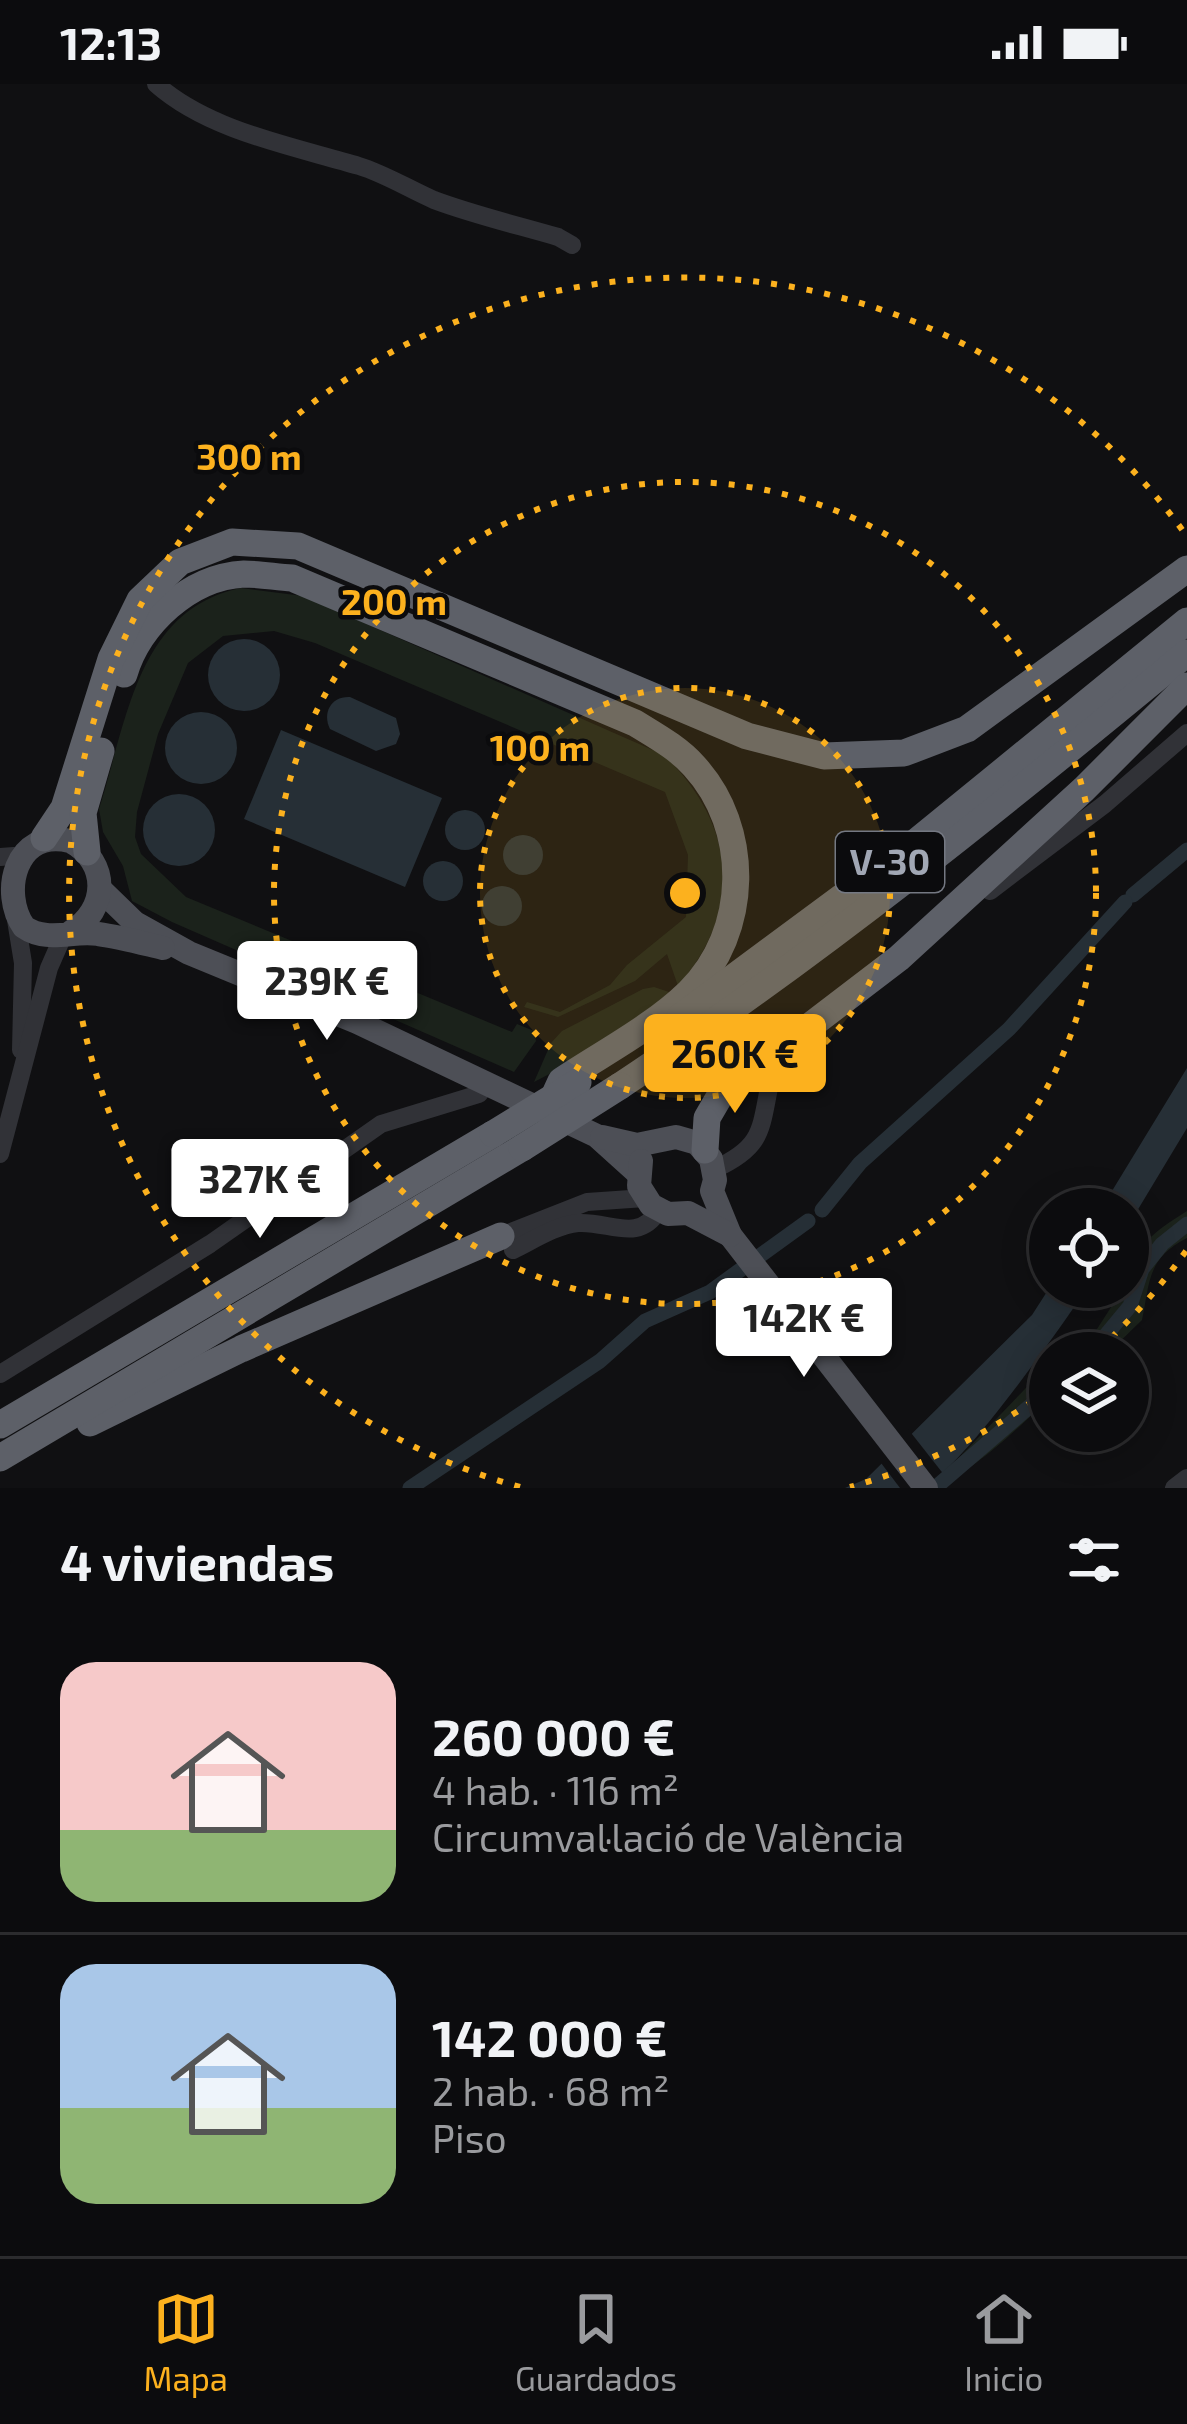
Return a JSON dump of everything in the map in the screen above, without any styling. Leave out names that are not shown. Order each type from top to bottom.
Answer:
[{"type":"highway","points":[[44,838],[64,808],[111,659],[140,600],[180,562],[232,542],[298,546],[747,736],[824,756],[904,753],[967,729],[1187,568]]},
{"type":"highway","points":[[86,852],[83,813],[128,662],[156,617],[199,585],[241,574],[292,578],[635,723],[683,756],[717,797],[734,841],[731,921],[716,958],[691,990],[576,1078]]},
{"type":"highway","name":"V-30","points":[[0,1425],[553,1098],[576,1078],[754,965],[910,846],[1187,621]]},
{"type":"highway","name":"V-30","points":[[0,1458],[620,1086],[773,982],[933,862],[1187,653]]},
{"type":"highway","points":[[711,1170],[707,1118],[721,1094],[899,958],[1084,789],[1187,686]]},
{"type":"highway","points":[[0,1472],[241,1349],[507,1243]]},
{"type":"main road","points":[[67,934],[92,915],[101,890],[95,863],[70,841],[44,838],[7,857],[4,881],[8,909],[33,932],[67,934],[93,933],[189,953]]},
{"type":"main road","points":[[101,890],[135,923],[189,953],[357,1022],[597,1136],[638,1144],[676,1137],[697,1143],[711,1170],[730,1235],[926,1488]]},
{"type":"main road","points":[[597,1136],[647,1194],[730,1235]]},
{"type":"main road","points":[[647,1194],[640,1162],[656,1143]]},
{"type":"main road","points":[[688,1213],[707,1200],[711,1170]]},
{"type":"street","points":[[156,84],[200,112],[274,142],[364,167],[437,201],[572,245]]},
{"type":"street","points":[[899,958],[1106,804],[1187,733]]},
{"type":"street","points":[[8,909],[24,998],[18,1090]]},
{"type":"street","points":[[0,1154],[49,968],[67,934]]},
{"type":"street","points":[[711,1170],[743,1155],[758,1138],[771,1078]]},
{"type":"street","points":[[0,1374],[210,1244],[381,1124],[479,1094],[487,1083]]},
{"type":"street","points":[[647,1194],[651,1223],[639,1230],[579,1223],[507,1243],[586,1202],[647,1194]]},
{"type":"street","points":[[1174,1488],[1187,1478]]},
{"type":"shaded area","points":[[241,588],[303,596],[664,755],[706,809],[723,867],[714,927],[700,957],[678,986],[667,954],[635,981],[558,1017],[524,1007],[527,1002],[560,1012],[610,985],[686,917],[688,855],[665,792],[315,643],[274,631],[223,636],[188,663],[158,734],[137,812],[135,837],[141,854],[186,897],[512,1032],[517,1024],[534,1031],[536,1041],[514,1072],[132,901],[123,866],[103,832],[99,809],[129,706],[158,644],[179,619],[206,600]]},
{"type":"shaded area","points":[[244,639],[269,650],[280,675],[269,700],[244,711],[219,700],[208,675],[219,650]]},
{"type":"shaded area","points":[[350,697],[396,718],[400,734],[396,744],[376,751],[330,729],[330,707]]},
{"type":"shaded area","points":[[201,712],[226,723],[237,748],[226,773],[201,784],[176,773],[165,748],[176,723]]},
{"type":"shaded area","points":[[281,730],[442,798],[405,887],[244,819]]},
{"type":"shaded area","points":[[179,794],[204,805],[215,830],[204,855],[179,866],[154,855],[143,830],[154,805]]},
{"type":"shaded area","points":[[465,810],[479,816],[485,830],[479,844],[465,850],[451,844],[445,830],[451,816]]},
{"type":"shaded area","points":[[523,835],[537,841],[543,855],[537,869],[523,875],[509,869],[503,855],[509,841]]},
{"type":"shaded area","points":[[443,861],[457,867],[463,881],[457,895],[443,901],[429,895],[423,881],[429,867]]},
{"type":"shaded area","points":[[502,886],[516,892],[522,906],[516,920],[502,926],[488,920],[482,906],[488,892]]},
{"type":"shaded area","points":[[654,987],[669,992],[604,1042],[534,1082],[551,1043],[562,1031]]},
{"type":"shaded area","points":[[1187,1068],[1187,1128],[1149,1191],[1114,1188]]},
{"type":"shaded area","points":[[1187,1211],[1187,1238],[1164,1254],[1149,1283],[1149,1240]]},
{"type":"shaded area","points":[[1036,1308],[1073,1308],[1057,1332],[1029,1332],[1029,1369],[959,1457],[920,1488],[845,1488],[866,1479]]},
{"type":"shaded area","points":[[1110,1308],[1144,1308],[1142,1320],[1130,1332],[1094,1332]]},
{"type":"shaded area","points":[[1029,1385],[1029,1417],[972,1466],[923,1488],[951,1466]]},
{"type":"pier","points":[[908,1429],[945,1476],[931,1488],[900,1488],[878,1459]]},
{"type":"waterway","points":[[1133,895],[1187,850]]},
{"type":"waterway","points":[[822,1210],[860,1163],[1009,1029],[1125,902]]},
{"type":"waterway","points":[[410,1488],[600,1361],[645,1321],[710,1292],[808,1221]]},
{"type":"waterway","points":[[1108,1332],[1130,1306],[1142,1269],[1187,1224]]},
{"type":"waterway","points":[[935,1488],[1029,1407]]}]
